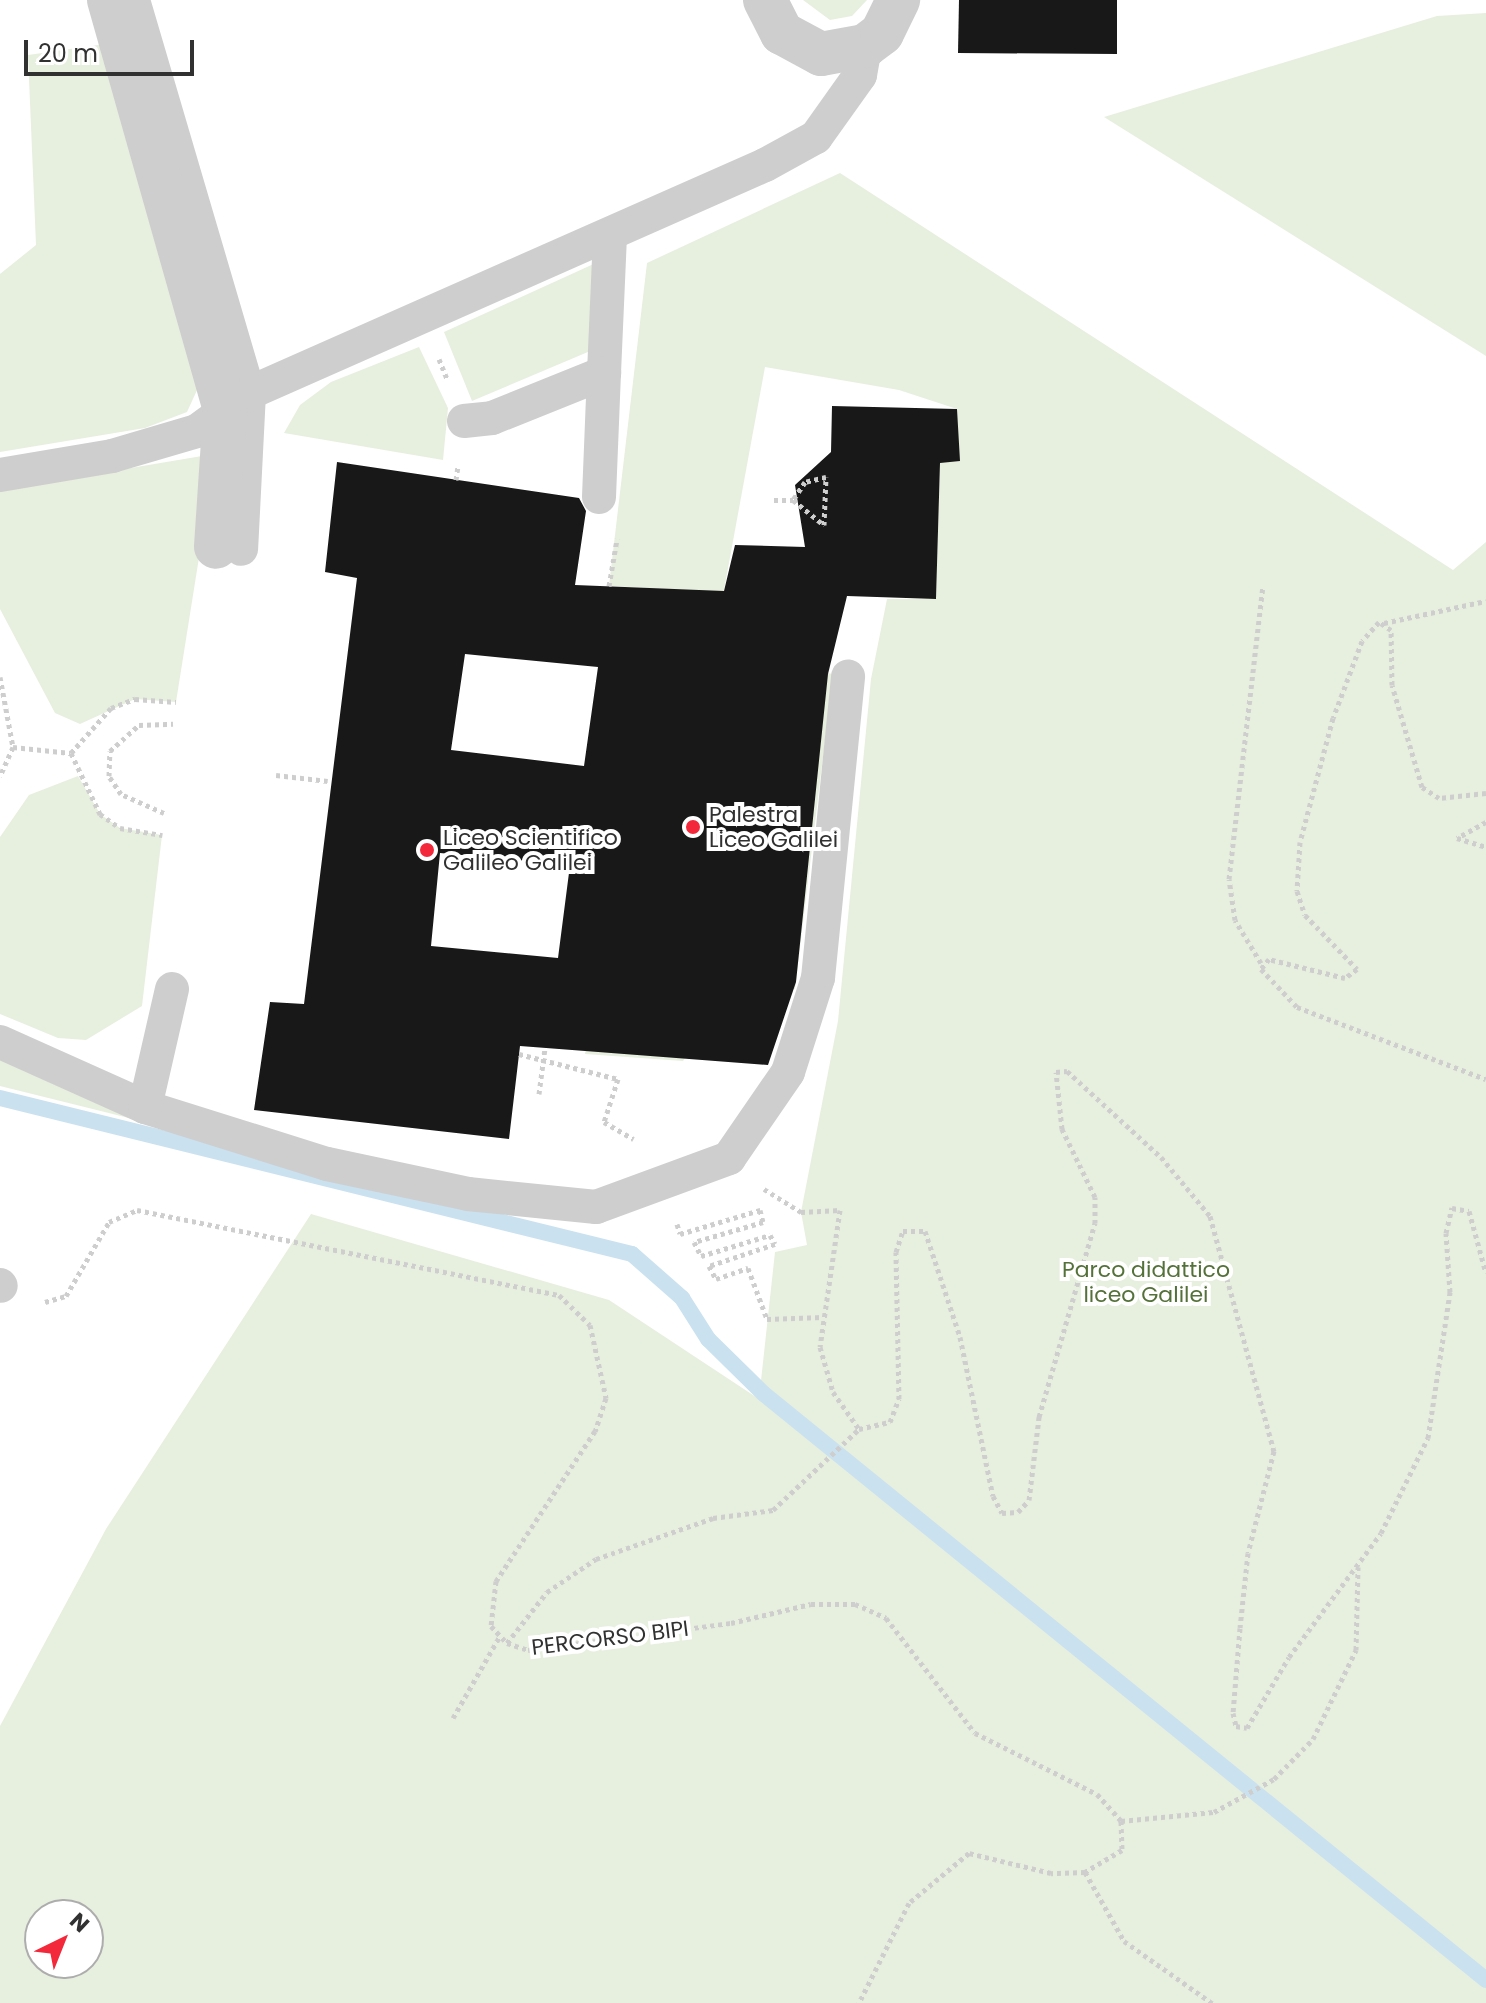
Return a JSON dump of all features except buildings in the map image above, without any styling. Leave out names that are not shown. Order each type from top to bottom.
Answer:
[{"type":"street","points":[[109,0],[237,402],[228,548]]},
{"type":"street","points":[[765,0],[782,33],[800,47],[821,54],[865,46],[882,33],[898,0]]},
{"type":"lane","points":[[133,0],[237,402]]},
{"type":"lane","points":[[0,475],[126,452],[197,431],[237,402],[610,235],[816,137],[860,75],[865,46]]},
{"type":"lane","points":[[599,497],[610,235]]},
{"type":"lane","points":[[464,421],[492,418],[604,373]]},
{"type":"lane","points":[[0,1042],[145,1107],[327,1164],[468,1194],[596,1207],[729,1158],[788,1072],[818,978],[848,676]]},
{"type":"lane","points":[[145,1107],[172,989]]},
{"type":"path","points":[[774,500],[793,500],[824,525],[826,477],[805,482],[793,500]]},
{"type":"path","points":[[609,586],[618,534]]},
{"type":"path","points":[[1263,587],[1229,879],[1235,920],[1272,986],[1297,1007],[1486,1079]]},
{"type":"path","points":[[1261,963],[1345,978],[1357,969],[1305,915],[1297,891],[1300,842],[1362,641],[1384,623],[1486,601]]},
{"type":"path","points":[[1384,623],[1391,630],[1392,685],[1422,787],[1439,798],[1486,793]]},
{"type":"path","points":[[0,677],[13,747],[0,776]]},
{"type":"path","points":[[71,753],[111,708],[135,699],[176,702]]},
{"type":"path","points":[[164,813],[121,794],[109,776],[110,751],[139,725],[173,724]]},
{"type":"path","points":[[13,747],[71,753]]},
{"type":"path","points":[[71,753],[100,814],[120,828],[162,835]]},
{"type":"path","points":[[276,775],[328,781]]},
{"type":"path","points":[[1486,822],[1457,838],[1486,847]]},
{"type":"path","points":[[539,1094],[545,1048]]},
{"type":"path","points":[[519,1054],[618,1079],[604,1122],[628,1141],[640,1138]]},
{"type":"path","points":[[507,1643],[547,1592],[596,1559],[713,1518],[773,1510],[859,1429],[890,1422],[899,1399],[896,1252],[912,1227],[935,1247],[993,1496],[1002,1513],[1018,1512],[1029,1500],[1039,1417],[1095,1223],[1095,1197],[1062,1129],[1052,1084],[1056,1072],[1067,1071],[1161,1157],[1210,1216],[1256,1371],[1274,1451],[1248,1553],[1236,1726],[1256,1724],[1289,1657],[1358,1566],[1428,1438],[1450,1292],[1446,1233],[1452,1208],[1469,1211],[1486,1273]]},
{"type":"path","points":[[751,1197],[766,1191]]},
{"type":"path","name":"PERCORSO BIPI","points":[[0,1286],[37,1304],[66,1296],[109,1222],[137,1210],[559,1295],[590,1325],[606,1398],[595,1431],[496,1581],[491,1626],[507,1643],[528,1650],[731,1623],[811,1604],[855,1604],[886,1618],[975,1733],[1097,1794],[1121,1821]]},
{"type":"path","points":[[692,1217],[677,1222],[680,1234],[760,1210],[763,1222],[694,1242],[701,1256],[770,1235],[775,1244],[709,1266],[716,1279],[748,1268],[767,1319],[823,1317]]},
{"type":"path","points":[[801,1212],[840,1210],[820,1347],[833,1392],[859,1429]]},
{"type":"path","points":[[859,2003],[909,1903],[969,1853],[1051,1873],[1085,1872],[1122,1850],[1121,1821],[1214,1812],[1274,1779],[1313,1739],[1356,1650],[1358,1566]]},
{"type":"path","points":[[453,1718],[500,1636]]},
{"type":"path","points":[[1085,1872],[1124,1941],[1212,2003]]},
{"type":"green space","points":[[803,0],[867,0],[852,16],[830,20]]},
{"type":"green space","points":[[1486,13],[1486,356],[1104,117],[1437,16]]},
{"type":"green space","points":[[105,44],[203,377],[187,412],[145,428],[0,452],[0,274],[36,245],[28,55]]},
{"type":"green space","name":"Parco didattico liceo Galilei","points":[[840,173],[1453,570],[1486,542],[1486,2003],[0,2003],[0,1726],[106,1529],[311,1214],[609,1300],[759,1399],[775,1252],[807,1245],[801,1212],[838,1021],[871,679],[887,599],[936,599],[940,463],[957,409],[899,390],[765,367],[724,590],[767,662],[833,674],[795,989],[736,985],[683,1061],[585,1054],[649,588],[609,586],[647,263]]},
{"type":"green space","points":[[598,262],[595,349],[472,401],[444,332]]},
{"type":"green space","points":[[419,347],[448,408],[443,460],[284,433],[300,405],[331,382]]},
{"type":"green space","points":[[202,456],[201,545],[176,702],[135,699],[80,724],[55,713],[0,609],[0,490]]},
{"type":"green space","points":[[78,776],[100,814],[120,828],[162,835],[142,1006],[86,1040],[58,1038],[0,1014],[0,837],[29,795]]},
{"type":"green space","points":[[0,1055],[141,1121],[0,1086]]},
{"type":"waterway","points":[[0,1098],[632,1254],[682,1298],[708,1339],[764,1394],[1486,1980]]},
{"type":"place","name":"Palestra Liceo Galilei","points":[[693,827]]},
{"type":"place","name":"Liceo Scientifico Galileo Galilei","points":[[427,850]]}]
